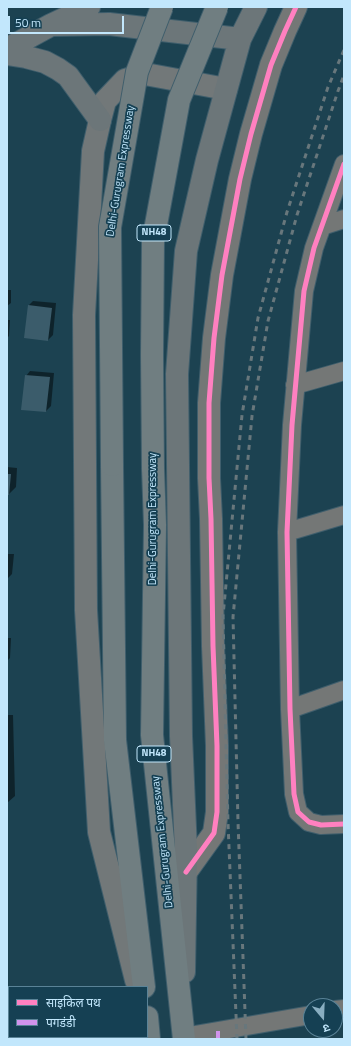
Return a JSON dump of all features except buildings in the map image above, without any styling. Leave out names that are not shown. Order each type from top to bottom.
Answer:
[{"type":"highway","name":"Delhi-Gurugram Expressway","points":[[144,986],[116,740],[110,227],[137,72],[162,7]]},
{"type":"highway","name":"Delhi-Gurugram Expressway","points":[[183,1038],[152,735],[155,524],[152,355],[153,241],[179,100],[217,7]]},
{"type":"main road","points":[[7,49],[50,25],[90,7]]},
{"type":"main road","points":[[183,1038],[186,852],[181,736],[177,374],[186,252],[207,160],[240,39],[256,7]]},
{"type":"main road","points":[[50,25],[109,24],[240,39]]},
{"type":"main road","points":[[7,54],[45,62],[68,76],[100,120]]},
{"type":"main road","points":[[137,986],[99,832],[86,610],[84,315],[93,151],[105,101],[125,80],[145,74],[226,89]]},
{"type":"street","points":[[186,872],[214,833],[217,812],[217,746],[209,478],[209,403],[214,338],[222,276],[240,179],[251,134],[272,65],[296,7]]},
{"type":"street","points":[[344,164],[314,248],[304,291],[292,425],[286,532],[290,709],[294,794],[298,812],[309,822],[321,825],[344,824]]},
{"type":"street","points":[[322,226],[344,219]]},
{"type":"street","points":[[295,385],[344,371]]},
{"type":"street","points":[[286,532],[344,514]]},
{"type":"street","points":[[290,709],[344,690]]},
{"type":"street","points":[[183,1038],[303,1016]]},
{"type":"railway","points":[[237,1039],[228,823],[223,616],[242,415],[258,318],[287,212],[328,87],[344,50]]},
{"type":"railway","points":[[246,1039],[238,822],[233,617],[252,416],[268,321],[297,215],[344,75]]},
{"type":"marked path","points":[[218,1031],[218,1039]]},
{"type":"cycle path","points":[[186,872],[214,833],[217,812],[217,746],[209,478],[209,403],[214,338],[222,275],[240,179],[251,134],[271,65],[296,7]]},
{"type":"cycle path","points":[[344,164],[314,248],[304,291],[292,425],[287,532],[290,709],[294,794],[298,812],[309,822],[321,825],[344,824]]}]
